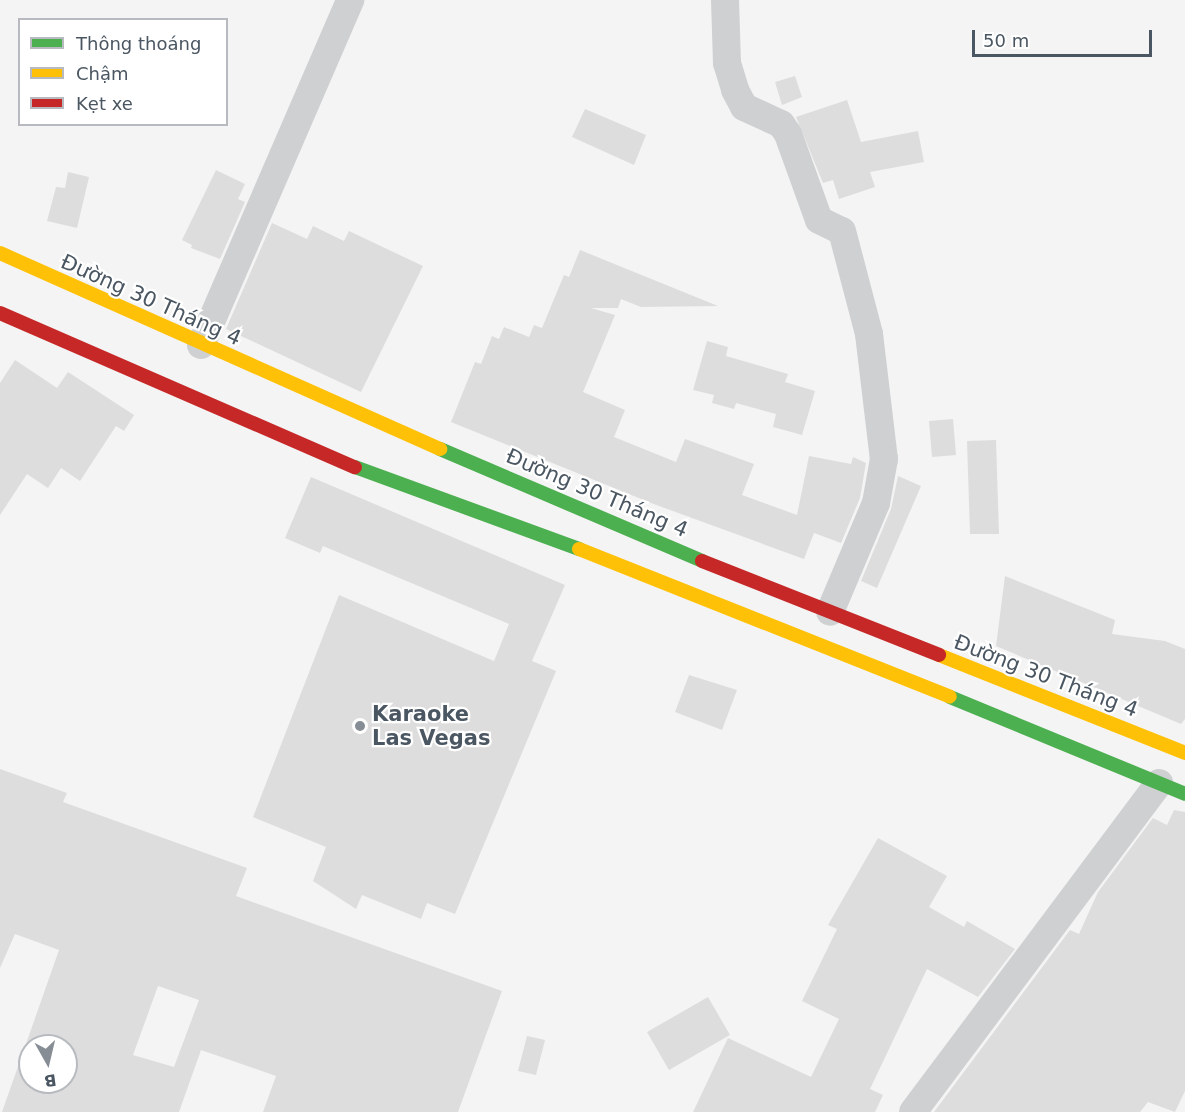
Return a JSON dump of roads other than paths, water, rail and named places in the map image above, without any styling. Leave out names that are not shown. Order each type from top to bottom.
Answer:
[{"type":"main road","name":"Đường 30 Tháng 4","points":[[0,253],[201,345],[421,439],[610,524],[1179,750]]},
{"type":"main road","points":[[0,314],[394,484],[585,552],[1185,794]]},
{"type":"main road","points":[[394,484],[421,439]]},
{"type":"main road","points":[[1159,783],[1179,750]]},
{"type":"street","points":[[201,345],[350,0]]},
{"type":"street","points":[[725,0],[727,63],[735,90],[744,107],[781,124],[788,134],[819,219],[842,231],[869,334],[884,459],[876,503],[830,612]]},
{"type":"street","points":[[913,1112],[1159,783]]},
{"type":"place","name":"Karaoke Las Vegas","points":[[360,726]]}]
